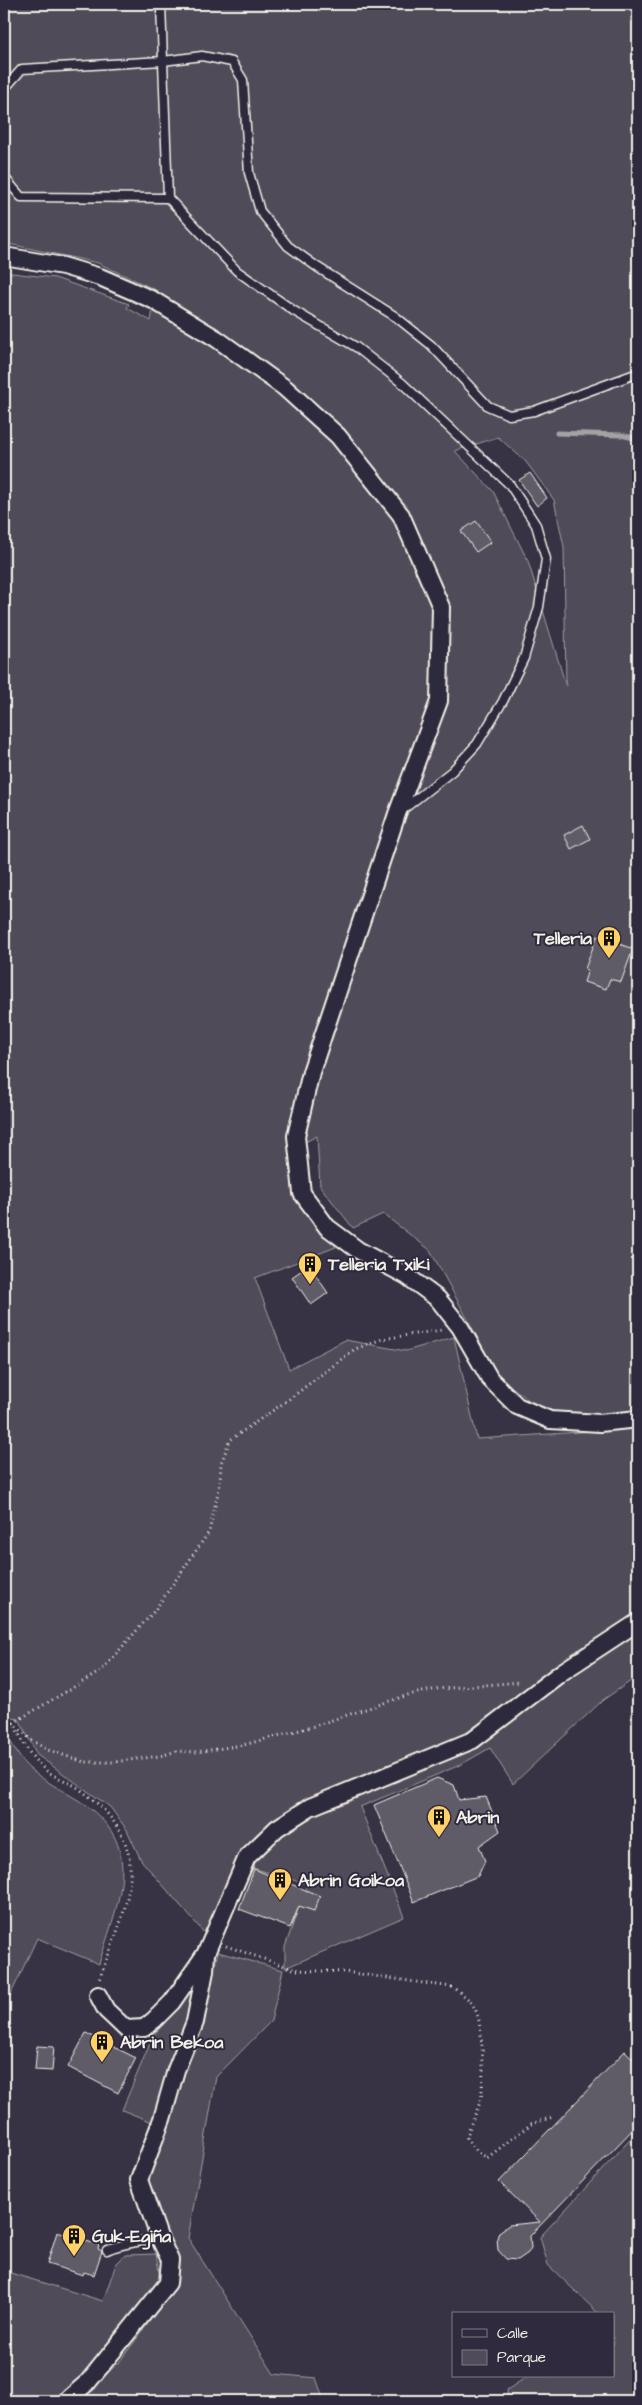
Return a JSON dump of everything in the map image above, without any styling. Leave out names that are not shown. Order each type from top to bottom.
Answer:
[{"type":"street","points":[[4,256],[63,266],[100,278],[153,300],[217,339],[285,388],[338,436],[401,515],[441,607],[439,701],[398,814],[311,1072],[296,1136],[302,1193],[327,1228],[358,1250],[407,1276],[438,1299],[460,1327],[490,1379],[517,1406],[550,1420],[600,1422],[638,1419]]},
{"type":"street","points":[[98,1996],[106,2010],[126,2029],[144,2028],[172,2002],[209,1947],[247,1856],[277,1828],[310,1807],[473,1740],[562,1672],[638,1622]]},
{"type":"street","points":[[66,2401],[88,2382],[168,2283],[170,2260],[159,2237],[139,2180],[162,2119],[176,2070],[195,2022],[209,1947]]},
{"type":"lane","points":[[161,4],[168,198],[237,271],[294,310],[356,347],[402,383],[510,485],[536,525],[546,559],[539,607],[524,658],[503,701],[477,744],[452,771],[398,814]]},
{"type":"lane","points":[[4,147],[5,88],[22,69],[163,61],[202,56],[232,62],[243,80],[249,174],[260,211],[288,246],[317,268],[396,317],[431,345],[488,406],[510,415],[534,411],[638,373]]},
{"type":"lane","points":[[4,177],[20,197],[168,198]]},
{"type":"lane","points":[[107,2250],[120,2244],[143,2242],[159,2237]]},
{"type":"path","points":[[4,1726],[13,1723],[101,1671],[155,1610],[209,1532],[220,1484],[220,1463],[230,1440],[288,1400],[355,1349],[382,1339],[460,1327]]},
{"type":"path","points":[[13,1723],[31,1740],[48,1750],[84,1762],[113,1762],[160,1756],[177,1751],[196,1752],[243,1745],[311,1727],[408,1695],[437,1688],[531,1682]]},
{"type":"path","points":[[13,1723],[29,1754],[48,1772],[72,1784],[105,1809],[121,1831],[130,1857],[129,1887],[99,1981],[98,1996]]},
{"type":"path","points":[[209,1947],[296,1970],[345,1972],[452,1988],[467,1996],[477,2012],[484,2077],[480,2102],[469,2124],[467,2138],[477,2151],[486,2158],[531,2124],[553,2117]]},
{"type":"green space","points":[[4,4],[638,4],[638,1411],[581,1417],[539,1408],[499,1377],[430,1250],[383,1214],[353,1228],[320,1186],[317,1136],[289,1150],[293,1197],[336,1247],[255,1278],[289,1369],[345,1340],[406,1351],[454,1337],[477,1439],[638,1428],[638,1676],[603,1700],[513,1784],[490,1748],[460,1765],[360,1807],[404,1917],[285,1968],[285,1947],[307,1884],[239,1864],[206,1935],[141,1860],[127,1830],[110,1807],[37,1755],[19,1719],[4,1717],[4,272],[55,278],[129,304],[127,308],[151,321],[156,290],[98,263],[4,243]],"holes":[[[498,437],[526,462],[554,500],[564,547],[566,686],[528,561],[493,491],[455,451]]]},
{"type":"green space","points":[[8,1737],[30,1769],[78,1800],[100,1817],[113,1835],[120,1854],[122,1875],[114,1918],[99,1964],[37,1938],[4,2009],[4,1747]]},
{"type":"green space","points":[[218,1952],[283,1970],[271,2021],[216,2077],[188,2238],[274,2374],[316,2378],[324,2401],[80,2401],[120,2361],[173,2290],[177,2265],[148,2182],[202,2021]]},
{"type":"green space","points":[[199,1975],[188,2028],[152,2122],[122,2110],[153,2036],[171,2015]]},
{"type":"green space","points":[[638,2131],[638,2401],[508,2401],[507,2390],[525,2378],[614,2378],[614,2312],[597,2312],[548,2265],[540,2237]]},
{"type":"green space","points":[[156,2254],[161,2283],[100,2358],[56,2401],[4,2401],[4,2271],[103,2301],[116,2264],[125,2255]]},
{"type":"building","points":[[530,473],[547,498],[537,506],[519,480]]},
{"type":"building","points":[[476,521],[491,542],[476,552],[461,531]]},
{"type":"building","points":[[583,825],[590,839],[571,849],[564,835]]},
{"type":"building","name":"Telleria","points":[[597,936],[633,949],[621,982],[610,979],[606,989],[584,982],[588,970],[585,969]]},
{"type":"building","name":"Telleria Txiki","points":[[309,1265],[328,1293],[311,1305],[292,1277]]},
{"type":"building","name":"Abrin","points":[[437,1778],[454,1785],[459,1800],[486,1797],[500,1831],[479,1846],[485,1861],[478,1876],[414,1902],[374,1805]]},
{"type":"building","name":"Abrin Goikoa","points":[[254,1869],[320,1896],[314,1911],[299,1906],[290,1928],[239,1909]]},
{"type":"building","name":"Abrin Bekoa","points":[[86,2033],[136,2058],[118,2093],[68,2067]]},
{"type":"building","points":[[37,2046],[54,2047],[52,2071],[35,2070]]},
{"type":"building","points":[[625,2051],[638,2063],[638,2124],[530,2236],[531,2248],[528,2253],[518,2260],[506,2259],[498,2250],[497,2238],[499,2232],[509,2225],[540,2222],[499,2182]]},
{"type":"building","name":"Guk-Egiña","points":[[57,2232],[99,2245],[98,2249],[102,2251],[94,2275],[84,2272],[83,2275],[47,2264]]},
{"type":"waterway","points":[[557,433],[621,435],[638,439]]},
{"type":"place","name":"Telleria","points":[[609,959]]},
{"type":"place","name":"Telleria Txiki","points":[[310,1285]]},
{"type":"place","name":"Abrin","points":[[439,1838]]},
{"type":"place","name":"Abrin Goikoa","points":[[280,1901]]},
{"type":"place","name":"Abrin Bekoa","points":[[102,2063]]},
{"type":"place","name":"Guk-Egiña","points":[[74,2257]]}]
